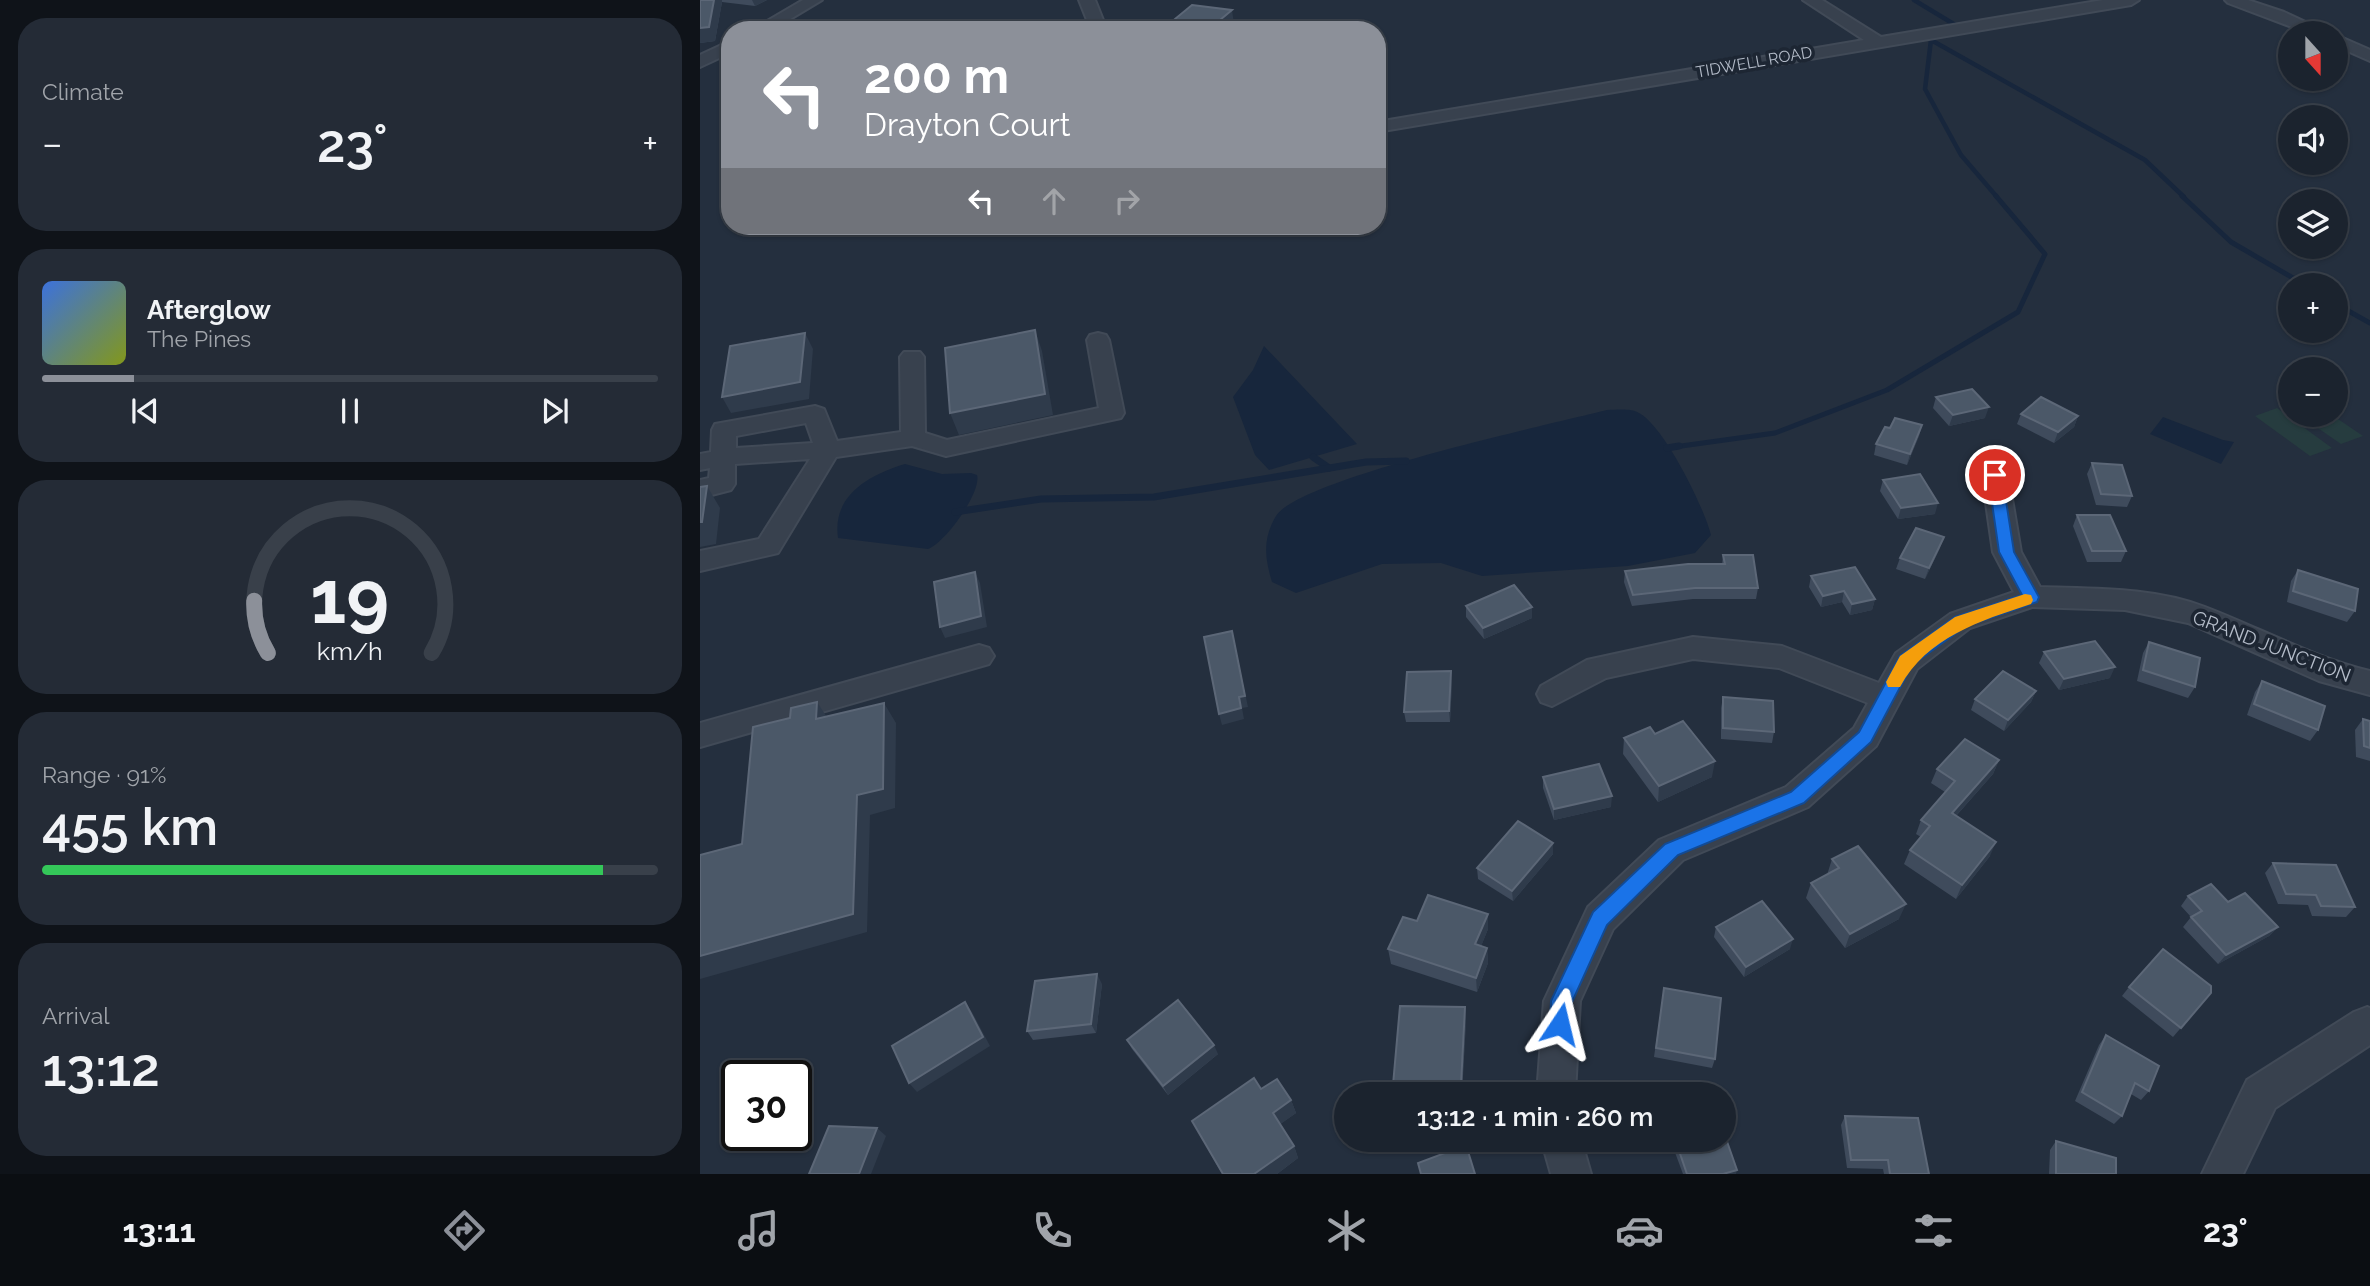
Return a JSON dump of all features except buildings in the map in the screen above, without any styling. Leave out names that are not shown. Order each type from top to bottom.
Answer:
[{"type":"street","points":[[776,21],[814,0]]},
{"type":"street","points":[[1087,0],[1095,21]]},
{"type":"street","points":[[1811,0],[1876,41]]},
{"type":"street","name":"TIDWELL ROAD","points":[[1386,125],[2132,0]]},
{"type":"street","points":[[2233,0],[2292,21]]},
{"type":"street","points":[[2348,46],[2370,56]]},
{"type":"street","points":[[700,62],[721,51]]},
{"type":"street","points":[[712,460],[828,450],[913,438],[946,448],[1112,413],[1098,340]]},
{"type":"street","points":[[912,357],[913,438]]},
{"type":"street","points":[[700,489],[723,484],[712,460],[724,430],[815,414],[828,450]]},
{"type":"street","points":[[700,561],[768,546],[828,450]]},
{"type":"street","points":[[1995,475],[2007,552],[2031,597]]},
{"type":"street","name":"GRAND JUNCTION","points":[[1557,1082],[1562,1001],[1600,918],[1671,850],[1797,797],[1865,737],[1906,661],[1961,621],[2031,597],[2125,600],[2194,614],[2330,673],[2370,683]]},
{"type":"street","points":[[1552,694],[1598,668],[1693,648],[1782,657],[1886,698]]},
{"type":"street","points":[[700,736],[761,720],[924,669],[979,656]]},
{"type":"street","points":[[2222,1174],[2261,1094],[2367,1025]]},
{"type":"street","points":[[1565,1152],[1571,1174]]},
{"type":"green space","points":[[2277,408],[2278,427],[2303,427],[2332,448],[2310,456],[2255,416]]},
{"type":"green space","points":[[2348,426],[2363,436],[2341,444],[2316,427]]},
{"type":"water","points":[[1264,346],[1357,444],[1269,470],[1255,455],[1233,397],[1253,370]]},
{"type":"water","points":[[1607,410],[1636,411],[1649,421],[1671,450],[1692,488],[1711,535],[1695,553],[1628,566],[1482,576],[1441,563],[1382,564],[1296,593],[1272,582],[1266,557],[1268,533],[1276,516],[1295,501],[1330,485],[1377,469]]},
{"type":"water","points":[[2163,417],[2234,442],[2221,464],[2150,434]]},
{"type":"water","points":[[905,464],[942,474],[977,475],[974,493],[961,516],[944,537],[928,549],[838,538],[841,510],[856,489],[878,474]]},
{"type":"waterway","points":[[1914,0],[1962,29]]},
{"type":"waterway","points":[[1997,197],[1961,155],[1925,89],[1931,40],[2145,160],[2184,197]]},
{"type":"waterway","points":[[1679,446],[1667,448],[1775,433],[1887,390],[2018,312],[2045,254],[1996,196]]},
{"type":"waterway","points":[[2182,196],[2231,242],[2284,273]]},
{"type":"waterway","points":[[2348,311],[2370,323]]},
{"type":"waterway","points":[[1313,457],[1329,468]]},
{"type":"waterway","points":[[955,512],[1041,499],[1154,497],[1366,462],[1406,461]]},
{"type":"slow traffic","points":[[1894,682],[1906,661],[1961,621],[2025,600]]},
{"type":"route","points":[[1560,1024],[1562,1001],[1600,918],[1671,850],[1797,797],[1865,737],[1906,661],[1961,621],[2031,597],[2007,552],[1995,475]]}]
